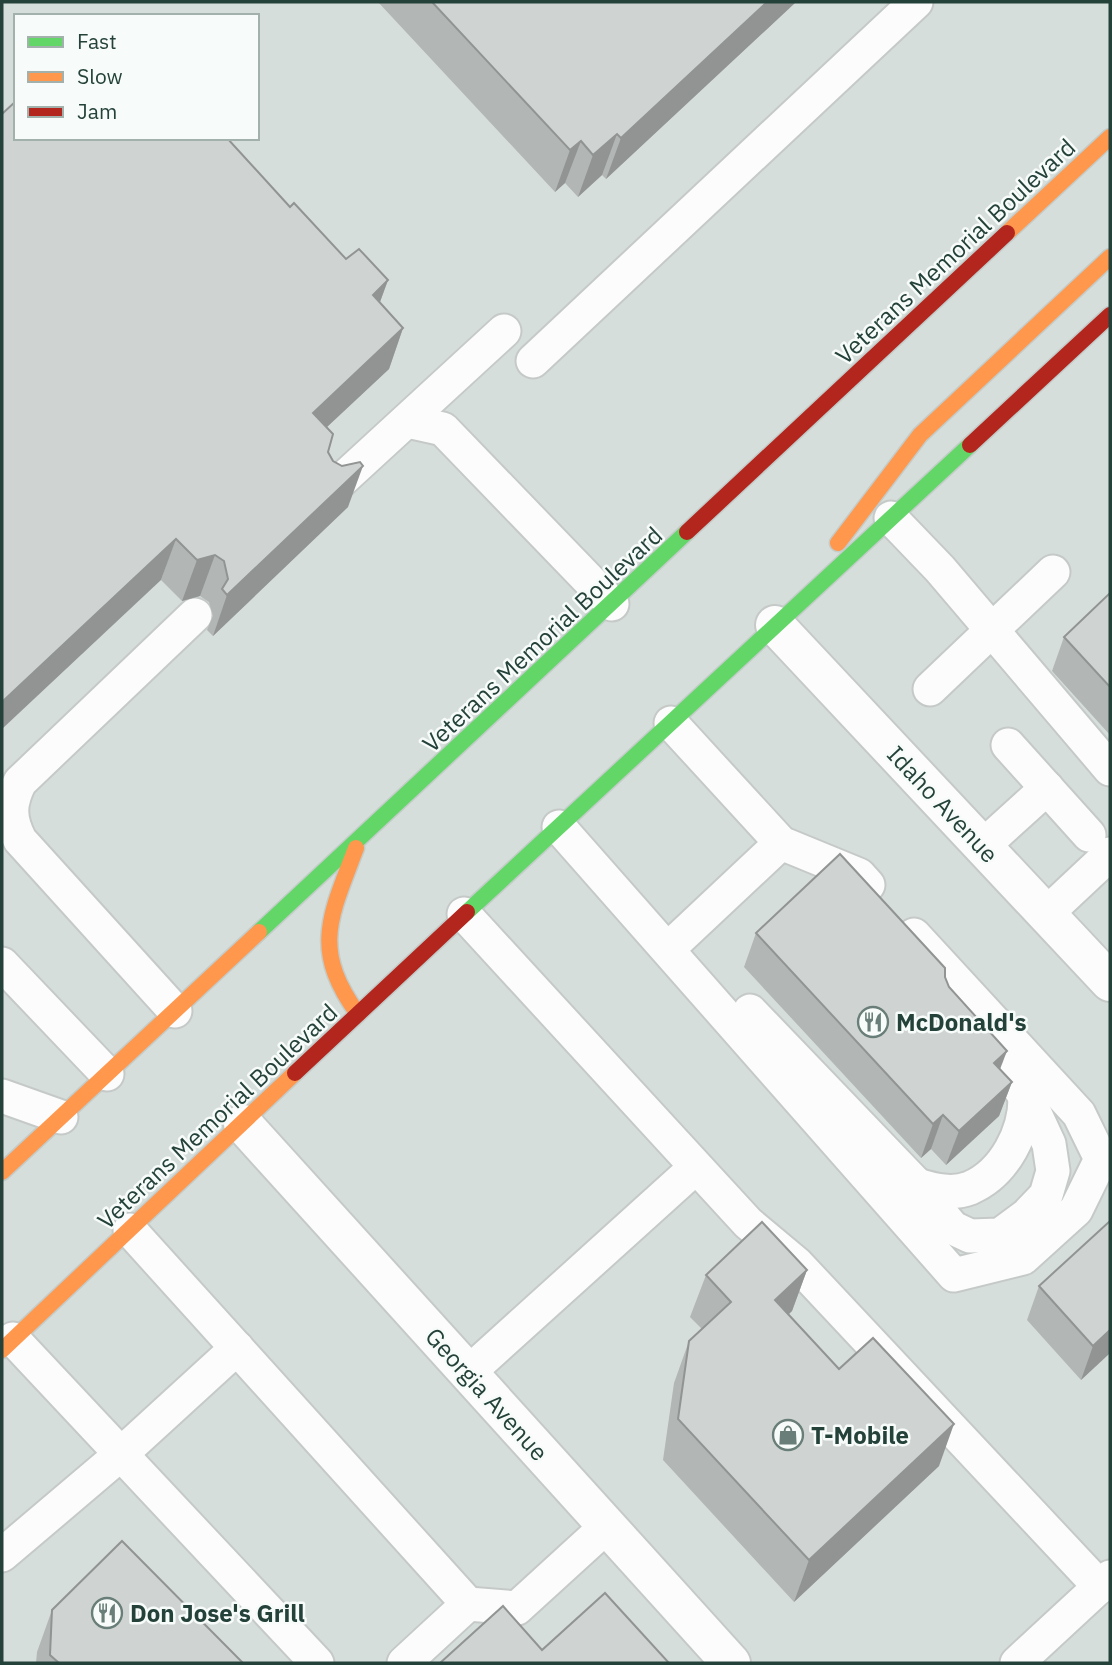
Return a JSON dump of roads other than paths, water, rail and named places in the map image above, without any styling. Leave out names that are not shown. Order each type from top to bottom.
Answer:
[{"type":"main road","name":"Veterans Memorial Boulevard","points":[[2,1172],[1110,137]]},
{"type":"main road","points":[[775,625],[920,435],[1110,257]]},
{"type":"main road","name":"Veterans Memorial Boulevard","points":[[8,1344],[464,914],[1110,315]]},
{"type":"main road","points":[[358,1014],[336,981],[329,948],[331,914],[360,840]]},
{"type":"street","name":"Idaho Avenue","points":[[775,625],[1110,982]]},
{"type":"street","name":"Georgia Avenue","points":[[243,1124],[731,1663]]},
{"type":"lane","points":[[533,361],[916,2]]},
{"type":"lane","points":[[332,489],[504,331]]},
{"type":"lane","points":[[407,421],[443,429],[612,604]]},
{"type":"lane","points":[[891,518],[1110,769]]},
{"type":"lane","points":[[930,689],[1054,572]]},
{"type":"lane","points":[[175,1011],[20,840],[11,823],[11,800],[20,782],[195,615]]},
{"type":"lane","points":[[671,723],[781,843],[859,876],[882,916],[1025,1095],[1049,1144],[1053,1171],[1046,1195],[1027,1215],[1000,1235],[970,1236],[953,1228],[916,1185],[751,1012],[717,1005]]},
{"type":"lane","points":[[1007,746],[1100,845],[1046,914]]},
{"type":"lane","points":[[983,846],[1047,788]]},
{"type":"lane","points":[[559,827],[954,1275],[1023,1258],[1076,1210],[1105,1154],[1079,1114],[882,916]]},
{"type":"lane","points":[[668,949],[781,843]]},
{"type":"lane","points":[[464,914],[748,1223],[797,1264],[1105,1582],[1017,1663]]},
{"type":"lane","points":[[2,964],[107,1074]]},
{"type":"lane","points":[[916,1185],[941,1192],[970,1188],[994,1170],[1018,1140],[1026,1115],[1025,1095]]},
{"type":"lane","points":[[2,1096],[61,1117]]},
{"type":"lane","points":[[468,1373],[696,1167]]},
{"type":"lane","points":[[130,1230],[468,1604],[517,1608],[607,1526]]},
{"type":"lane","points":[[8,1344],[121,1454],[317,1663]]},
{"type":"lane","points":[[2,1555],[121,1454],[237,1348]]},
{"type":"lane","points":[[404,1663],[468,1604]]},
{"type":"place","name":"McDonald's","points":[[873,1022]]},
{"type":"place","name":"T-Mobile","points":[[788,1435]]},
{"type":"place","name":"Don Jose's Grill","points":[[107,1613]]}]
